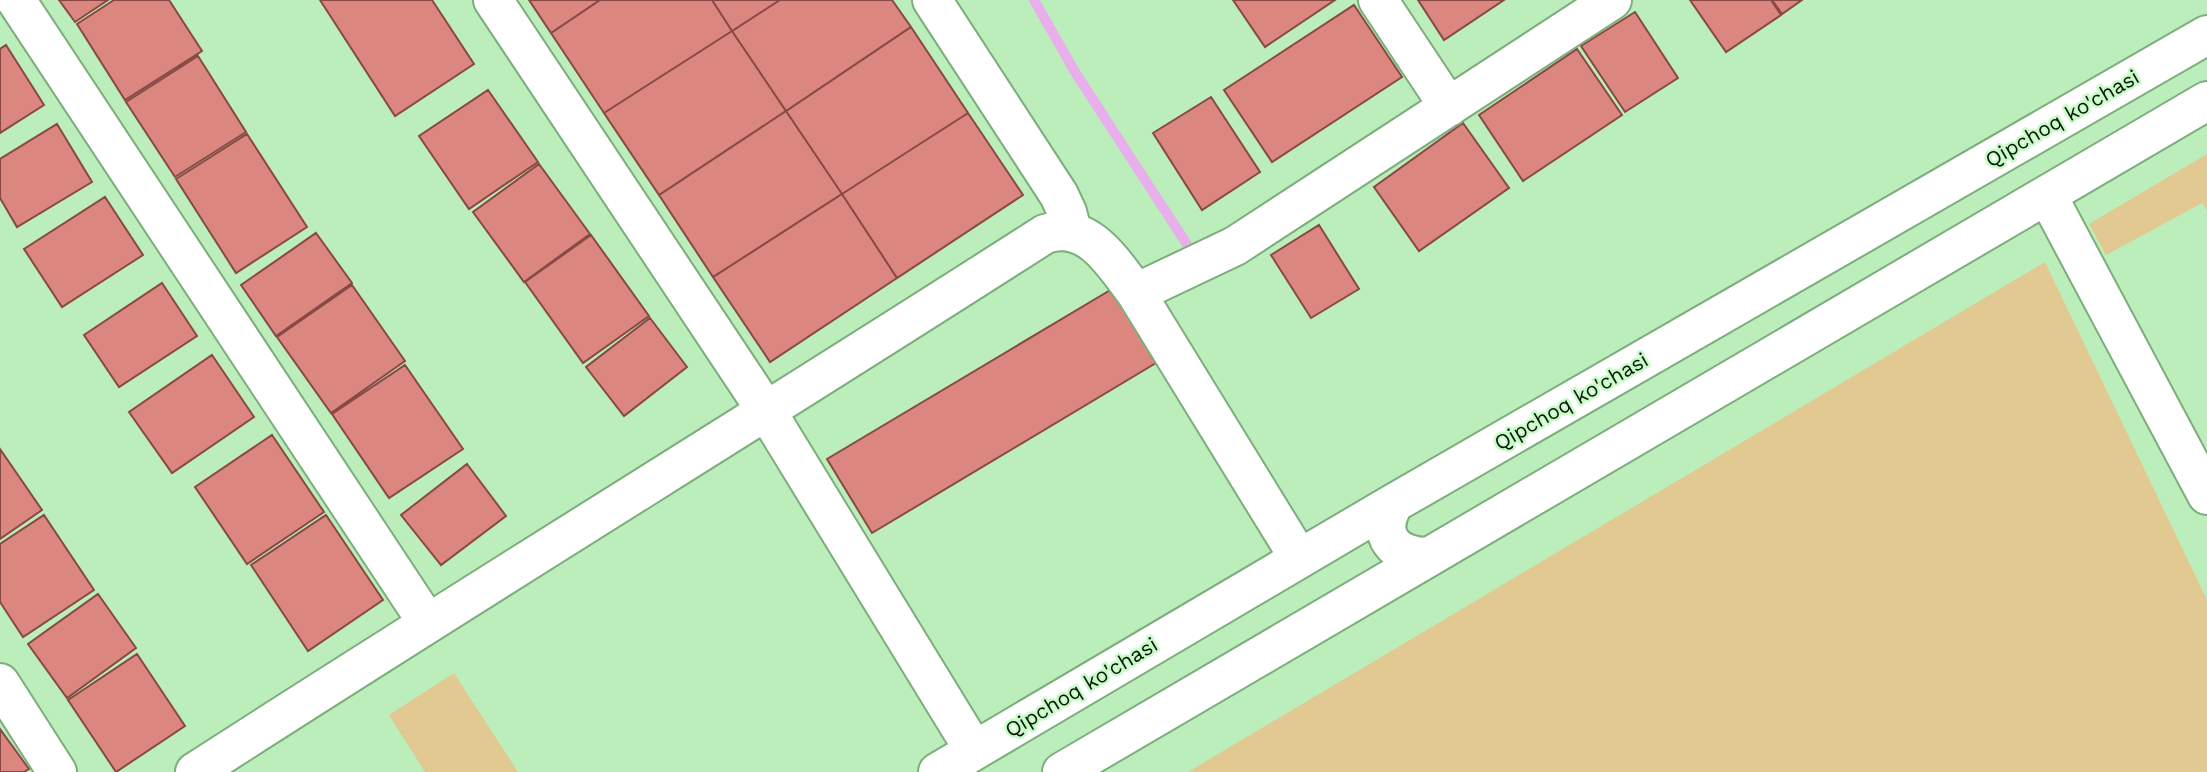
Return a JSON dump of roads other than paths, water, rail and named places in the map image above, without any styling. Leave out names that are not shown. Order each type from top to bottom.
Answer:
[{"type":"street","points":[[16,0],[426,622]]},
{"type":"street","points":[[493,0],[767,412],[974,750]]},
{"type":"street","points":[[932,0],[1059,195],[1072,231]]},
{"type":"street","points":[[1378,0],[1449,107]]},
{"type":"street","points":[[1136,293],[1198,265],[1246,238],[1612,0]]},
{"type":"street","name":"Qipchoq ko'chasi","points":[[938,772],[1299,558],[2207,35]]},
{"type":"street","points":[[1062,772],[2207,101]]},
{"type":"street","points":[[2047,195],[2207,495]]},
{"type":"street","points":[[195,772],[426,622],[767,412],[1045,234],[1058,230],[1072,231],[1093,242],[1136,293],[1299,558]]},
{"type":"street","points":[[1394,503],[1386,522],[1389,542],[1416,557],[1429,557]]},
{"type":"street","points":[[0,683],[57,772]]},
{"type":"waterway","points":[[1034,0],[1075,72],[1188,246]]}]
